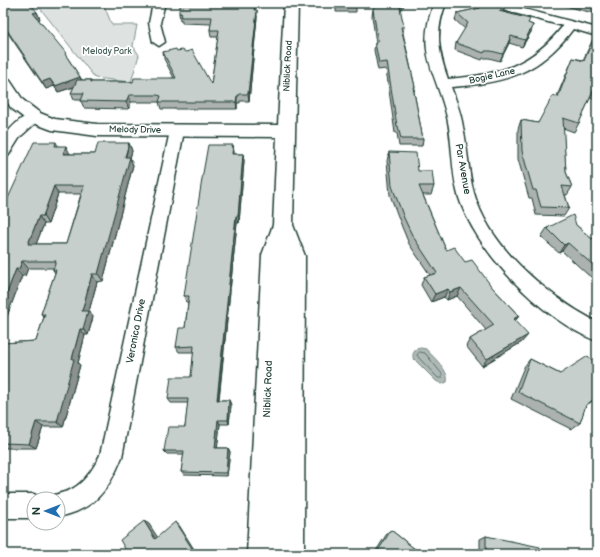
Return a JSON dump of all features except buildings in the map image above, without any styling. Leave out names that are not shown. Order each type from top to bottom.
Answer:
[{"type":"main road","name":"Niblick Road","points":[[262,554],[273,255],[283,225],[291,3]]},
{"type":"main road","name":"Melody Drive","points":[[3,82],[17,104],[34,117],[52,124],[90,129],[286,131]]},
{"type":"main road","name":"Niblick Road","points":[[283,225],[294,256],[289,554]]},
{"type":"street","points":[[159,3],[154,20],[154,30],[159,42]]},
{"type":"street","name":"Par Avenue","points":[[440,3],[434,21],[431,40],[435,58],[454,116],[463,176],[469,203],[484,232],[507,263],[543,296],[597,332]]},
{"type":"street","points":[[488,3],[597,32]]},
{"type":"street","name":"Bogie Lane","points":[[444,83],[510,74],[535,62],[549,52],[570,25]]},
{"type":"street","points":[[3,152],[15,134],[34,117]]},
{"type":"street","name":"Veronica Drive","points":[[66,504],[86,494],[101,478],[111,457],[177,131]]},
{"type":"street","points":[[3,506],[26,506]]},
{"type":"green space","name":"Melody Park","points":[[36,3],[103,3],[112,25],[137,25],[133,46],[139,55],[131,82],[95,78]]},
{"type":"water","points":[[416,349],[426,349],[444,369],[447,382],[442,384],[436,381],[413,358],[413,354]]}]
